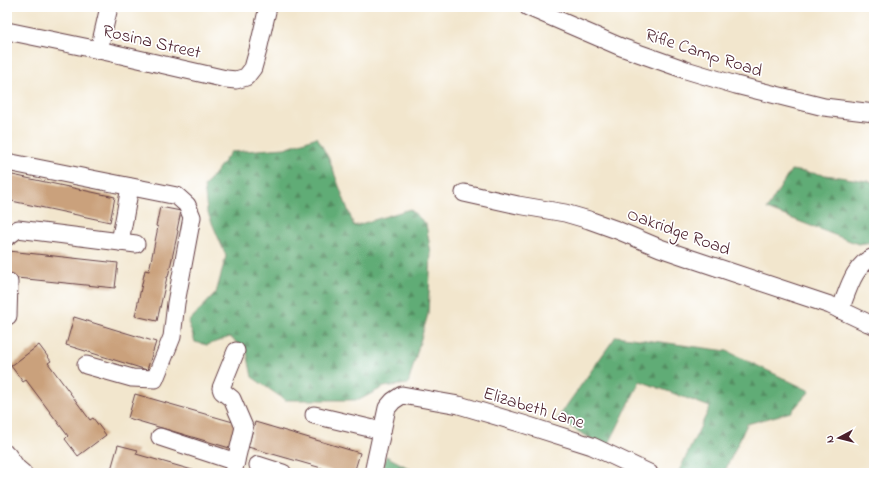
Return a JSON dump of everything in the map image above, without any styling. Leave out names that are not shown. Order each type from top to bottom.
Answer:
[{"type":"street","points":[[99,50],[109,7]]},
{"type":"street","name":"Rosina Street","points":[[7,31],[99,50],[216,77],[236,80],[246,77],[253,68],[268,7]]},
{"type":"street","name":"Rifle Camp Road","points":[[528,7],[621,47],[686,70],[736,85],[824,107],[874,112]]},
{"type":"street","points":[[7,162],[177,196],[186,205],[192,217],[176,303],[172,337],[155,379],[132,378],[86,365]]},
{"type":"street","points":[[7,237],[18,229],[128,243],[130,187]]},
{"type":"street","name":"Oakridge Road","points":[[464,193],[518,205],[565,213],[589,220],[660,248],[830,305],[868,324],[874,325]]},
{"type":"street","points":[[840,310],[854,276],[860,266],[874,256]]},
{"type":"street","points":[[7,316],[8,282]]},
{"type":"street","points":[[160,437],[235,467],[244,427],[232,399],[222,391],[221,388],[236,352]]},
{"type":"street","name":"Elizabeth Lane","points":[[382,431],[387,408],[393,401],[402,395],[459,405],[523,424],[592,446],[649,473]]},
{"type":"street","points":[[314,415],[382,431],[373,473]]},
{"type":"street","points":[[7,454],[17,468],[23,473]]},
{"type":"street","points":[[258,465],[283,473]]},
{"type":"green space","points":[[317,137],[329,159],[354,226],[410,209],[426,224],[431,253],[428,314],[408,384],[384,387],[359,400],[285,400],[252,377],[247,352],[230,337],[207,345],[195,342],[188,322],[216,293],[226,256],[207,211],[204,187],[231,152],[285,148]]},
{"type":"green space","points":[[791,170],[874,182],[874,242],[858,244],[767,209]]},
{"type":"green space","points":[[616,336],[727,351],[810,391],[791,412],[747,424],[724,473],[678,473],[710,407],[640,381],[607,448],[557,419]]},
{"type":"green space","points":[[386,456],[418,473],[382,473]]},
{"type":"building","points":[[8,174],[115,197],[110,222],[7,200]]},
{"type":"building","points":[[160,207],[181,211],[168,277],[157,321],[135,316],[145,270],[149,271],[158,227],[156,226]]},
{"type":"building","points":[[9,251],[118,263],[115,288],[7,277]]},
{"type":"building","points":[[74,317],[156,342],[147,370],[66,345]]},
{"type":"building","points":[[39,345],[51,361],[48,363],[90,420],[93,418],[106,435],[78,456],[65,439],[68,436],[26,380],[23,382],[11,366]]},
{"type":"building","points":[[135,394],[240,424],[233,449],[128,418]]},
{"type":"building","points":[[255,422],[360,453],[354,473],[339,473],[248,447]]},
{"type":"building","points":[[118,445],[138,450],[136,454],[203,473],[110,473]]}]
